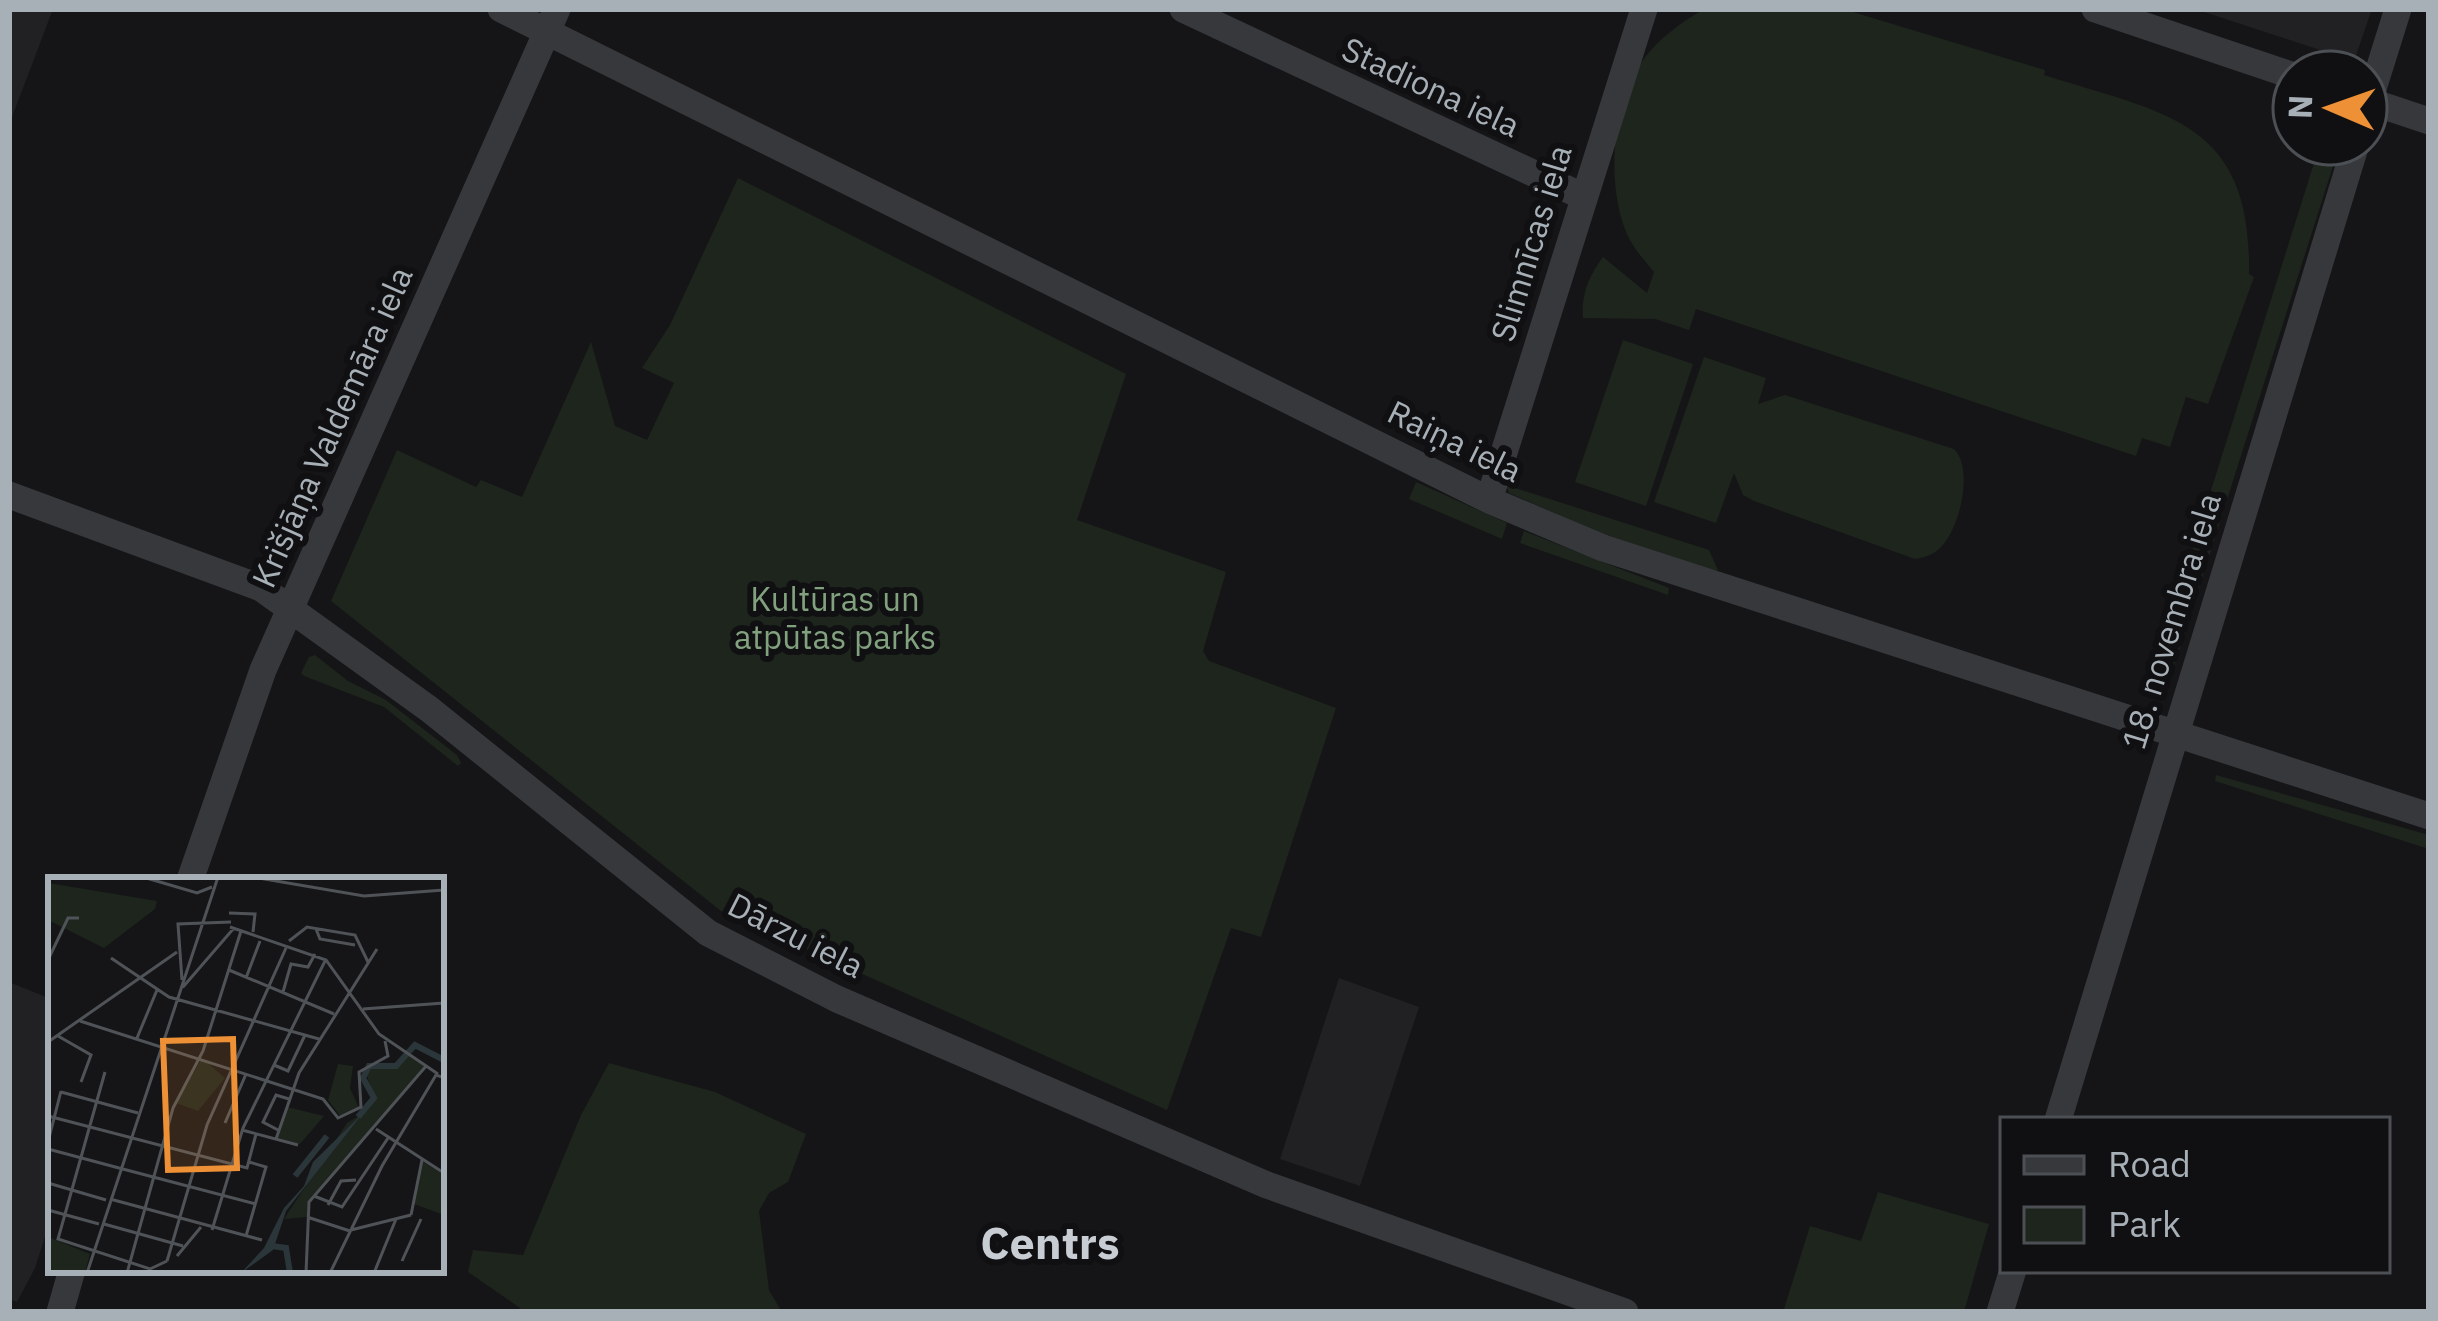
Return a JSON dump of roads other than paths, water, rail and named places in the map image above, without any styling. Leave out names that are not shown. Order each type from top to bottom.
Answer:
[{"type":"street","name":"Raiņa iela","points":[[501,9],[553,20],[1489,500],[1603,548],[2429,816]]},
{"type":"street","name":"Stadiona iela","points":[[1183,9],[1584,197]]},
{"type":"street","name":"Slimnīcas iela","points":[[1489,500],[1644,9]]},
{"type":"street","points":[[2095,9],[2270,68]]},
{"type":"street","points":[[2385,48],[2398,9]]},
{"type":"street","name":"Krišjāņa Valdemāra iela","points":[[191,877],[263,670],[553,20]]},
{"type":"street","points":[[2390,110],[2429,121]]},
{"type":"street","name":"18. novembra iela","points":[[2059,1117],[2349,168]]},
{"type":"street","name":"Dārzu iela","points":[[9,495],[261,588],[428,710],[708,932],[837,998],[1267,1185],[1624,1312]]},
{"type":"street","points":[[60,1312],[71,1273]]},
{"type":"street","points":[[2000,1312],[2011,1273]]},
{"type":"district","name":"Centrs","points":[[1050,1243]]},
{"type":"park label","name":"Kultūras un atpūtas parks","points":[[835,618]]}]
